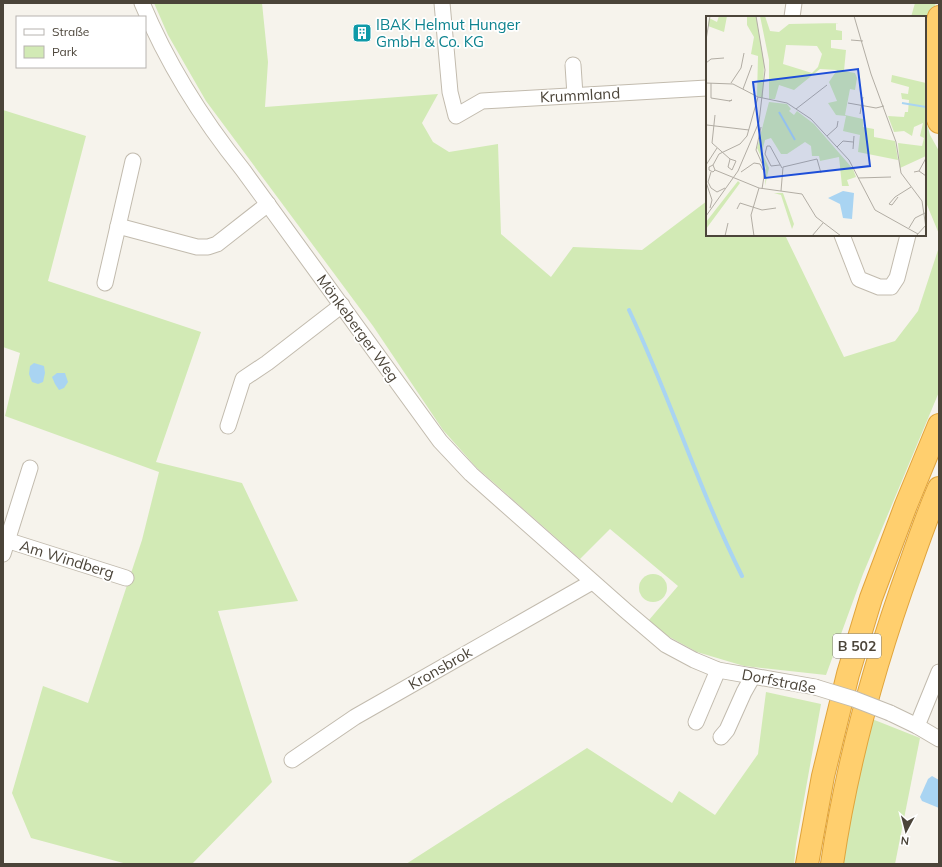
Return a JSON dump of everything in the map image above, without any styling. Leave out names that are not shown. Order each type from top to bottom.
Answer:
[{"type":"highway","points":[[939,17],[930,56],[928,78],[935,112],[939,122]]},
{"type":"highway","name":"B 502","points":[[807,864],[823,776],[850,667],[874,591],[906,506],[938,430]]},
{"type":"highway","name":"B 502","points":[[832,864],[848,776],[872,680],[894,608],[939,488]]},
{"type":"street","name":"Mönkeberger Weg","points":[[142,3],[154,32],[177,75],[224,146],[342,305],[440,441],[471,474],[626,611]]},
{"type":"street","name":"Krummland","points":[[442,3],[450,92],[456,116],[482,101],[706,88]]},
{"type":"street","points":[[792,16],[794,3]]},
{"type":"street","points":[[573,65],[575,95]]},
{"type":"street","points":[[105,283],[133,161]]},
{"type":"street","points":[[118,226],[197,247],[208,247],[217,244],[268,204]]},
{"type":"street","points":[[844,239],[859,279],[879,287],[891,287],[897,278],[908,236]]},
{"type":"street","points":[[228,426],[243,379],[267,363],[342,305]]},
{"type":"street","name":"Am Windberg","points":[[30,468],[4,545],[126,578]]},
{"type":"street","name":"Kronsbrok","points":[[292,760],[355,717],[592,582]]},
{"type":"street","name":"Dorfstraße","points":[[626,611],[666,645],[694,660],[718,670],[815,687],[854,699],[890,713],[939,739]]},
{"type":"street","points":[[696,722],[718,670]]},
{"type":"street","points":[[917,726],[939,672]]},
{"type":"street","points":[[721,737],[728,730],[744,692],[753,676]]},
{"type":"green space","points":[[154,3],[262,3],[268,62],[265,107],[438,94],[422,123],[433,142],[449,152],[498,144],[501,234],[551,277],[573,247],[642,250],[706,202],[706,236],[785,236],[844,357],[895,341],[918,311],[939,247],[939,392],[863,574],[826,675],[744,666],[697,652],[664,634],[649,620],[678,586],[610,529],[580,559],[476,467],[443,430],[373,326],[206,101],[168,35]]},
{"type":"green space","points":[[915,3],[936,3],[926,30],[926,16],[911,16]]},
{"type":"green space","points":[[3,110],[86,136],[48,281],[201,332],[156,462],[242,483],[298,601],[218,611],[272,782],[192,864],[127,864],[31,838],[12,793],[43,686],[88,703],[142,540],[159,472],[5,416],[20,353],[3,347]]},
{"type":"green space","points":[[926,121],[930,135],[939,151],[939,234],[926,202]]},
{"type":"green space","points":[[653,574],[659,575],[663,578],[666,582],[666,594],[663,598],[659,601],[653,602],[647,601],[643,598],[640,594],[639,588],[640,582],[643,578],[647,575]]},
{"type":"green space","points":[[766,692],[821,704],[796,844],[794,864],[406,864],[587,748],[672,803],[679,791],[715,815],[758,754]]},
{"type":"green space","points":[[872,719],[920,738],[895,864],[840,864]]},
{"type":"water","points":[[34,363],[44,366],[45,373],[43,382],[38,384],[32,382],[29,374],[30,366]]},
{"type":"water","points":[[57,373],[65,373],[68,382],[64,388],[59,390],[52,377]]},
{"type":"water","points":[[932,776],[939,780],[939,808],[922,801],[920,797],[928,779]]},
{"type":"waterway","points":[[629,310],[658,376],[726,543],[742,576]]},
{"type":"place","name":"IBAK Helmut Hunger GmbH & Co. KG","points":[[362,33]]}]
